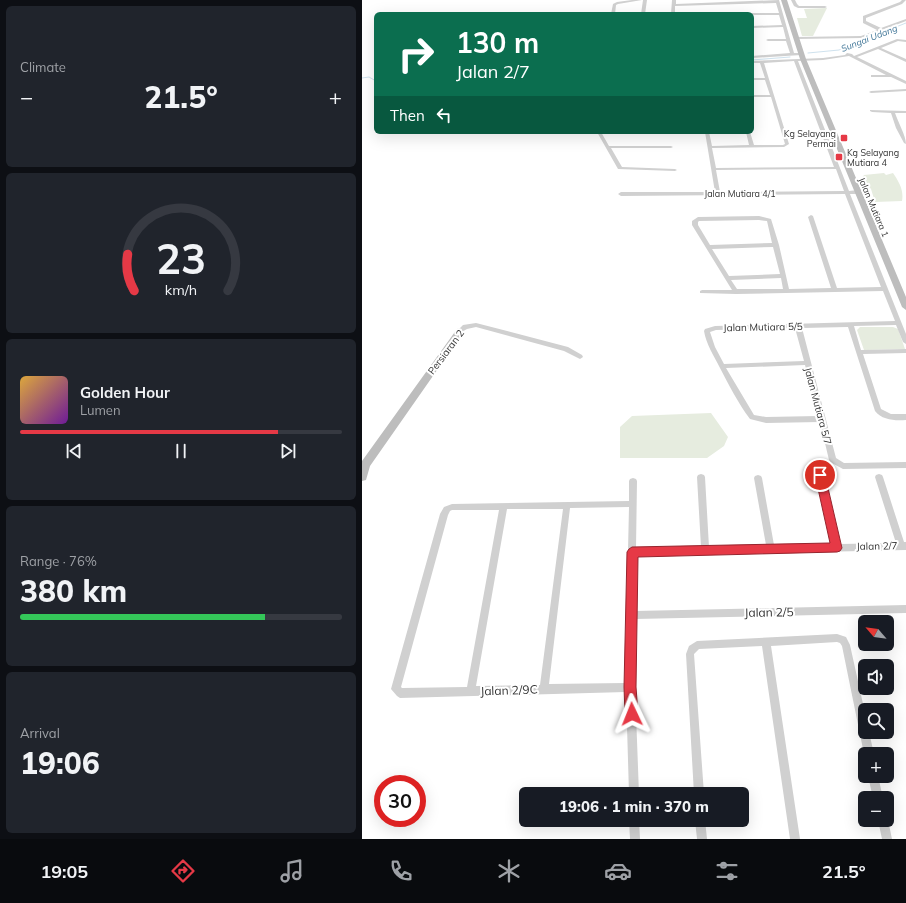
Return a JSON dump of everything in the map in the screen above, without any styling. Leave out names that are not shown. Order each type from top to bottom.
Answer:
[{"type":"street","points":[[612,12],[614,5],[619,2],[640,0]]},
{"type":"street","points":[[643,12],[645,0]]},
{"type":"street","points":[[673,12],[674,0]]},
{"type":"street","points":[[703,0],[703,5]]},
{"type":"street","points":[[793,0],[795,5],[801,7],[825,7]]},
{"type":"street","points":[[881,30],[864,22],[864,17],[901,3],[904,0]]},
{"type":"street","points":[[673,5],[703,5],[744,1],[779,1],[780,14],[792,54]]},
{"type":"street","name":"Jalan Mutiara 1","points":[[779,1],[796,38],[802,56],[906,307]]},
{"type":"street","points":[[754,14],[780,14]]},
{"type":"street","points":[[796,38],[862,37],[906,20]]},
{"type":"street","points":[[754,27],[784,26]]},
{"type":"street","points":[[768,40],[788,40]]},
{"type":"street","points":[[754,57],[792,54],[802,56],[853,56],[898,40],[906,41]]},
{"type":"street","points":[[878,48],[906,61]]},
{"type":"street","points":[[845,53],[906,83]]},
{"type":"street","points":[[754,62],[795,60],[802,56]]},
{"type":"street","points":[[795,60],[846,193],[906,342]]},
{"type":"street","points":[[710,147],[784,146],[787,144],[762,62]]},
{"type":"street","points":[[872,76],[892,76]]},
{"type":"street","points":[[754,79],[767,78]]},
{"type":"street","points":[[871,92],[906,90]]},
{"type":"street","points":[[754,96],[772,96]]},
{"type":"street","points":[[872,111],[906,112]]},
{"type":"street","points":[[893,112],[904,134],[906,144]]},
{"type":"street","points":[[601,134],[619,168],[675,170]]},
{"type":"street","points":[[707,134],[718,194]]},
{"type":"street","points":[[749,134],[752,147]]},
{"type":"street","points":[[608,147],[671,147]]},
{"type":"street","points":[[714,169],[837,168]]},
{"type":"street","name":"Jalan Mutiara 4/1","points":[[622,194],[858,192]]},
{"type":"street","points":[[812,217],[835,290]]},
{"type":"street","points":[[736,292],[695,225],[695,221],[698,219],[766,219],[770,221],[787,291]]},
{"type":"street","points":[[709,247],[776,245]]},
{"type":"street","points":[[728,278],[784,276]]},
{"type":"street","points":[[702,292],[885,289]]},
{"type":"street","name":"Jalan Mutiara 5/5","points":[[822,418],[756,418],[749,414],[706,334],[711,328],[898,322]]},
{"type":"street","points":[[850,324],[878,411],[883,416],[891,418],[906,417]]},
{"type":"street","name":"Persiaran 2","points":[[362,477],[365,465],[460,331],[470,325],[476,325],[566,349],[580,357]]},
{"type":"street","name":"Jalan Mutiara 5/7","points":[[798,326],[831,457],[837,464],[843,466],[906,465]]},
{"type":"street","points":[[860,352],[906,351]]},
{"type":"street","points":[[722,366],[807,363]]},
{"type":"street","points":[[820,475],[837,548]]},
{"type":"street","points":[[879,477],[903,546]]},
{"type":"street","points":[[701,478],[705,550]]},
{"type":"street","points":[[758,478],[771,549]]},
{"type":"street","points":[[633,481],[630,687],[634,787]]},
{"type":"street","points":[[471,691],[504,506],[632,504]]},
{"type":"street","points":[[544,688],[567,505]]},
{"type":"street","name":"Jalan 2/9C","points":[[504,506],[452,507],[447,509],[396,689],[400,692],[630,687]]},
{"type":"street","name":"Jalan 2/7","points":[[632,552],[903,546]]},
{"type":"street","name":"Jalan 2/5","points":[[631,615],[906,609]]},
{"type":"street","points":[[699,787],[690,654],[692,649],[697,645],[838,638],[843,640],[846,645],[868,747]]},
{"type":"street","points":[[766,641],[795,839]]},
{"type":"street","points":[[634,827],[635,839]]},
{"type":"street","points":[[701,827],[702,839]]},
{"type":"street","points":[[883,827],[886,839]]},
{"type":"shaded area","points":[[827,8],[813,36],[802,36],[797,18],[807,18],[804,9]]},
{"type":"shaded area","points":[[884,173],[886,175],[893,173],[895,176],[902,190],[902,201],[875,202],[871,189],[862,178],[864,175]]},
{"type":"shaded area","points":[[860,327],[893,327],[898,329],[905,349],[864,350],[857,330]]},
{"type":"shaded area","points":[[711,413],[728,437],[724,446],[707,458],[620,458],[620,427],[632,416]]},
{"type":"waterway","name":"Sungai Udang","points":[[808,53],[839,50],[906,23]]},
{"type":"waterway","name":"Sungai Udang","points":[[754,60],[790,57]]},
{"type":"waterway","name":"Sungai Udang","points":[[362,78],[369,77],[374,80]]},
{"type":"place","name":"Kg Selayang Permai","points":[[844,138]]},
{"type":"place","name":"Kg Selayang Mutiara 4","points":[[839,157]]},
{"type":"route","points":[[632,714],[630,687],[632,552],[837,548],[820,475]]}]
